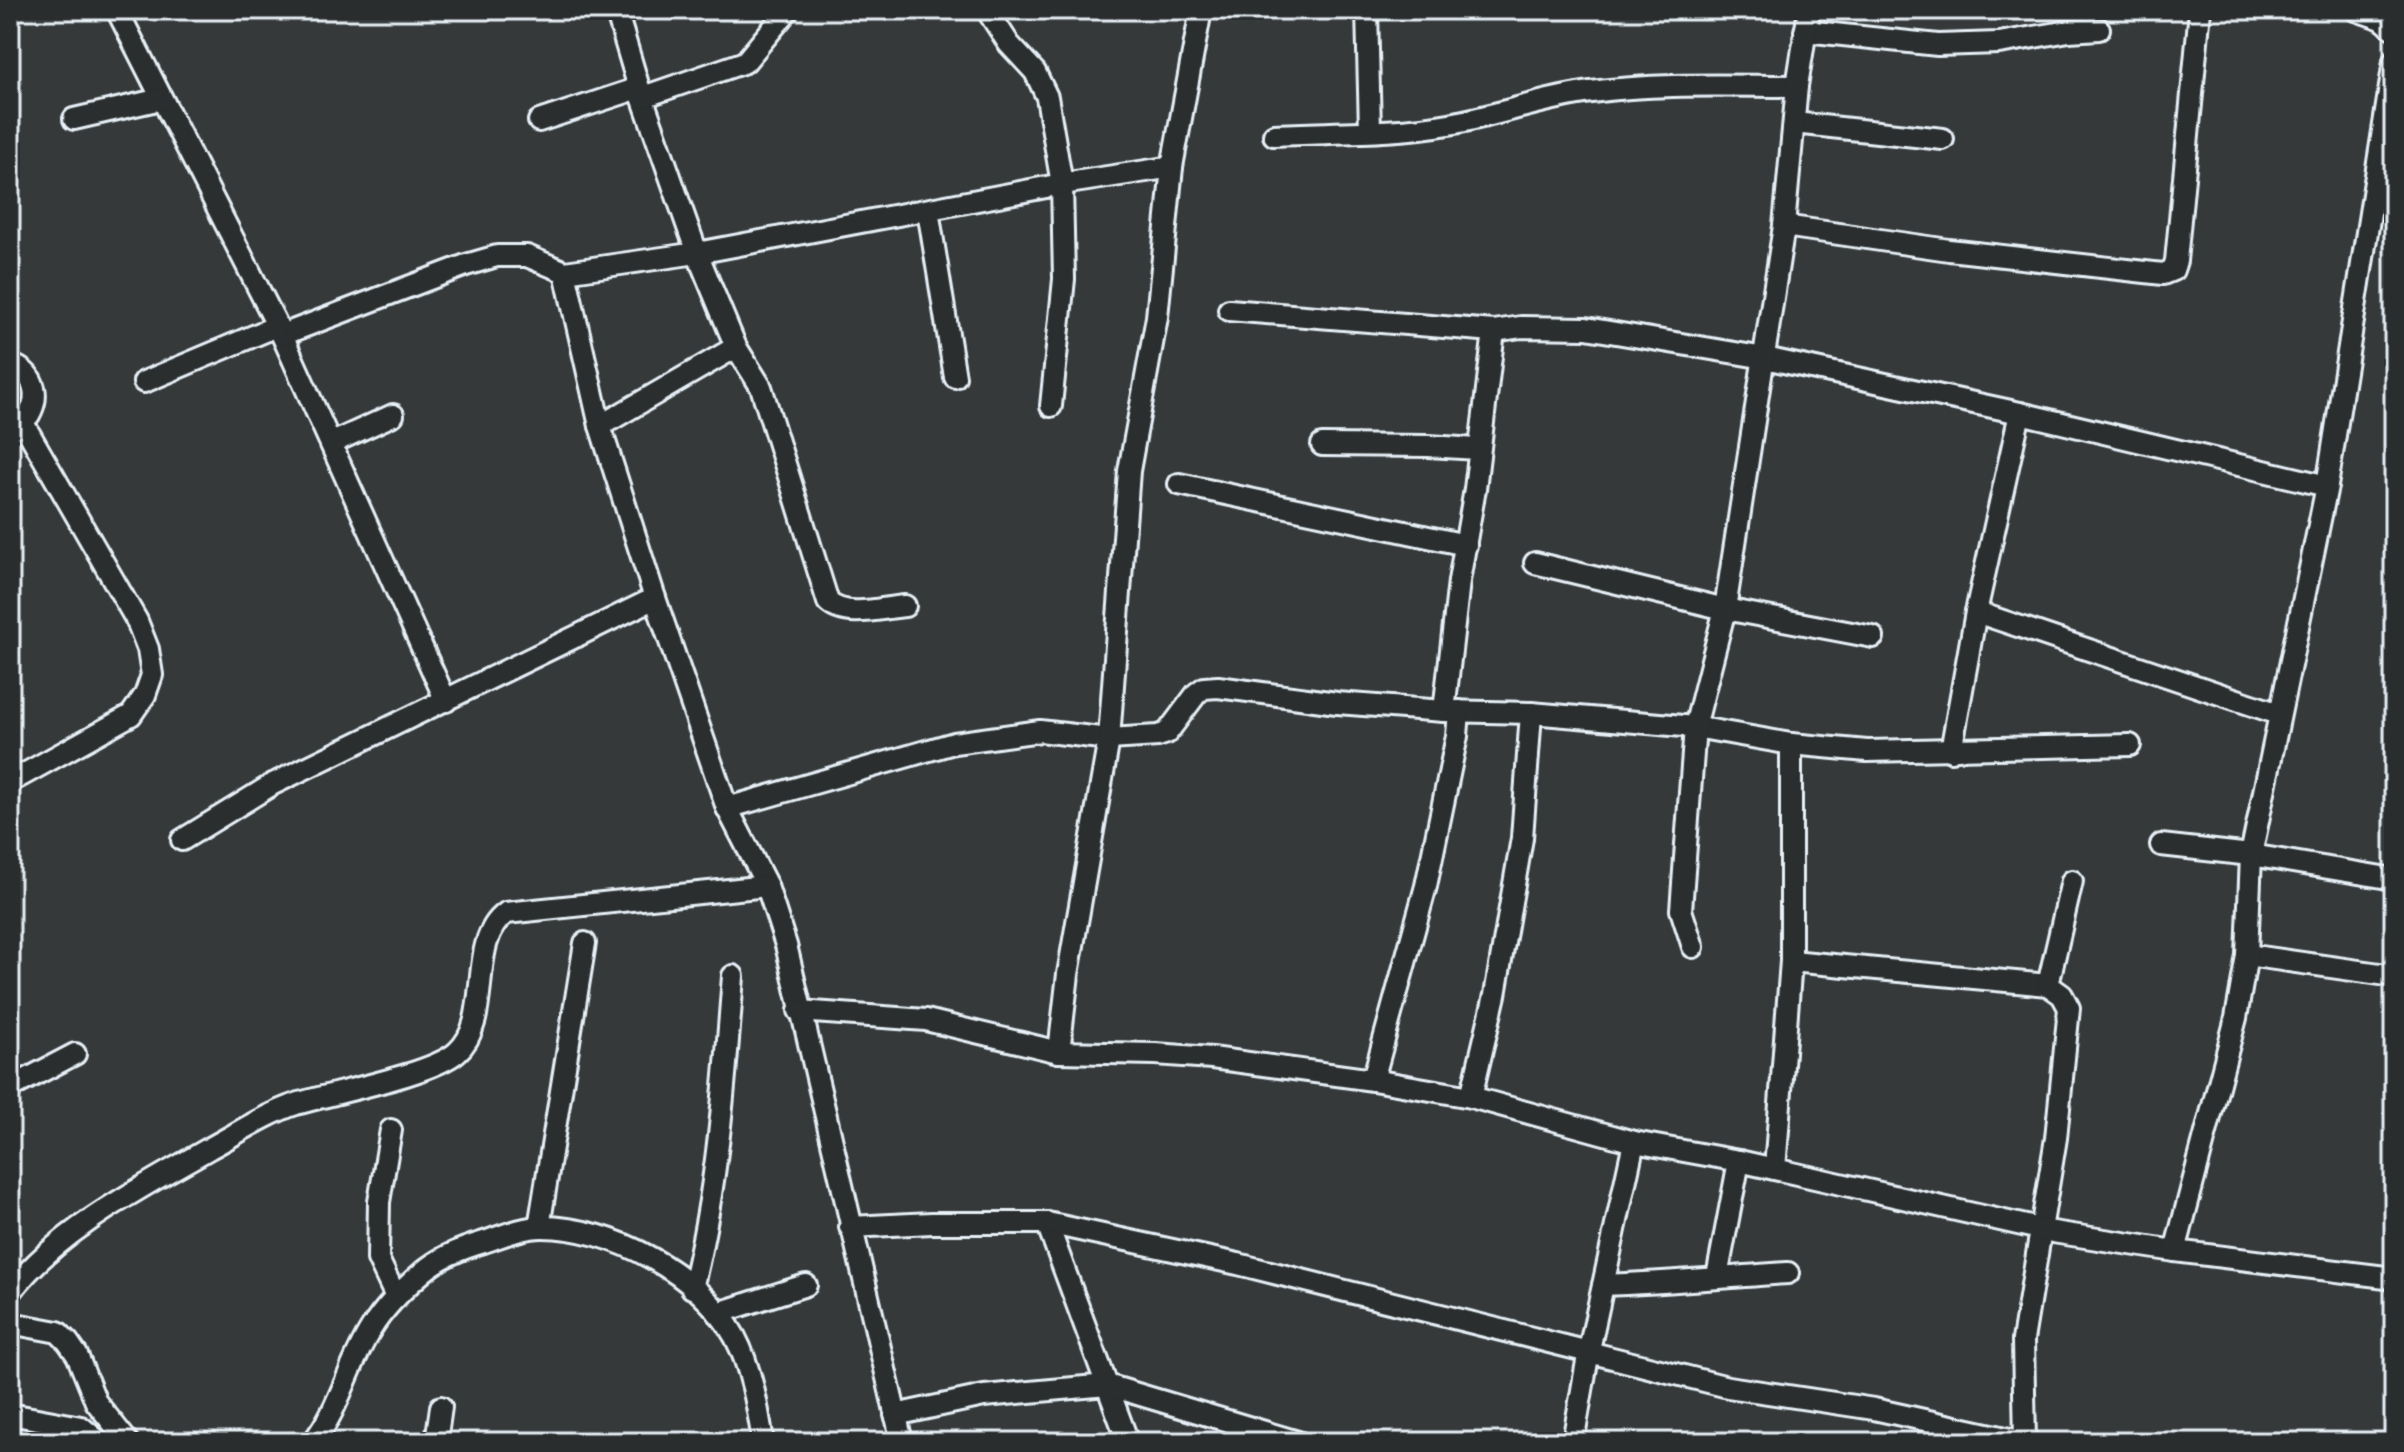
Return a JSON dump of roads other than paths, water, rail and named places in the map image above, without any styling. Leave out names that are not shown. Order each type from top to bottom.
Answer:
[{"type":"street","points":[[117,10],[279,330],[446,701]]},
{"type":"street","points":[[616,10],[697,253],[736,347],[761,387],[828,602],[836,610],[849,611],[905,606]]},
{"type":"street","points":[[539,121],[745,62],[788,10]]},
{"type":"street","points":[[987,10],[1009,44],[1035,72],[1047,97],[1062,184],[1064,279],[1051,406]]},
{"type":"street","points":[[1059,1052],[1068,974],[1109,739],[1129,471],[1157,317],[1172,167],[1201,10]]},
{"type":"street","points":[[1367,10],[1370,130]]},
{"type":"street","points":[[1693,947],[1681,910],[1695,727],[1725,609],[1765,358],[1809,10]]},
{"type":"street","points":[[1784,226],[1949,250],[2163,274],[2173,270],[2200,10]]},
{"type":"street","points":[[2356,10],[2382,19],[2394,29]]},
{"type":"street","points":[[1805,31],[1938,45],[1999,43],[2099,29]]},
{"type":"street","points":[[2175,1251],[2236,1018],[2247,955],[2251,855],[2327,486],[2387,147],[2394,61]]},
{"type":"street","points":[[1274,135],[1447,125],[1591,92],[1670,86],[1797,86]]},
{"type":"street","points":[[74,119],[161,99]]},
{"type":"street","points":[[1794,123],[1943,139]]},
{"type":"street","points":[[144,382],[279,330],[484,259],[527,256],[565,272],[697,253],[1062,184],[1172,167]]},
{"type":"street","points":[[928,210],[955,377]]},
{"type":"street","points":[[565,272],[600,426],[655,598],[727,808],[767,886],[786,945],[902,1442]]},
{"type":"street","points":[[1229,310],[1494,331],[1521,327],[1586,328],[1765,358],[2020,413],[2327,486]]},
{"type":"street","points":[[1373,1080],[1426,886],[1457,736],[1451,711],[1448,663],[1475,489],[1494,331]]},
{"type":"street","points":[[600,426],[736,347]]},
{"type":"street","points":[[10,364],[23,370],[34,386],[34,406],[16,423],[137,621],[148,649],[152,675],[145,695],[131,715],[10,782]]},
{"type":"street","points":[[1951,751],[1976,612],[2020,413]]},
{"type":"street","points":[[332,443],[393,415]]},
{"type":"street","points":[[1322,445],[1478,449]]},
{"type":"street","points":[[1179,484],[1466,545]]},
{"type":"street","points":[[1535,563],[1725,609],[1873,637]]},
{"type":"street","points":[[182,840],[273,784],[655,598]]},
{"type":"street","points":[[1976,612],[2279,714]]},
{"type":"street","points":[[727,808],[954,743],[1040,731],[1109,739],[1158,736],[1167,733],[1197,693],[1204,688],[1218,687],[1337,703],[1531,713],[1695,727],[1791,744],[1867,751],[2130,745]]},
{"type":"street","points":[[1471,1097],[1495,995],[1522,838],[1531,713]]},
{"type":"street","points":[[1775,1169],[1791,961],[1791,744]]},
{"type":"street","points":[[2161,845],[2251,855],[2394,879]]},
{"type":"street","points":[[2048,985],[2072,881]]},
{"type":"street","points":[[10,1293],[41,1258],[122,1198],[277,1111],[427,1067],[459,1051],[474,1020],[488,939],[495,922],[506,913],[767,886]]},
{"type":"street","points":[[539,1227],[585,943]]},
{"type":"street","points":[[2247,955],[2394,976]]},
{"type":"street","points":[[850,1227],[1047,1223],[1238,1264],[1728,1387],[1874,1409],[2025,1442],[2023,1340],[2056,1138],[2069,1008],[2062,995],[2048,985],[1791,961]]},
{"type":"street","points":[[692,1288],[712,1188],[733,976]]},
{"type":"street","points":[[799,1011],[926,1020],[1059,1052],[1212,1058],[1373,1080],[1471,1097],[1634,1142],[1739,1161],[2040,1230],[2175,1251],[2394,1278]]},
{"type":"street","points":[[10,1088],[75,1054]]},
{"type":"street","points":[[391,1130],[379,1202],[378,1259],[396,1297]]},
{"type":"street","points":[[1573,1442],[1589,1350],[1634,1142]]},
{"type":"street","points":[[1717,1277],[1739,1161]]},
{"type":"street","points":[[1047,1223],[1128,1442]]},
{"type":"street","points":[[313,1442],[335,1407],[370,1329],[396,1297],[428,1268],[463,1248],[539,1227],[579,1229],[611,1238],[643,1254],[692,1288],[718,1313],[735,1338],[759,1416],[763,1442]]},
{"type":"street","points":[[1603,1285],[1690,1282],[1717,1277],[1788,1273]]},
{"type":"street","points":[[718,1313],[806,1285]]},
{"type":"street","points":[[10,1323],[58,1332],[68,1342],[77,1355],[96,1402],[128,1442]]},
{"type":"street","points":[[895,1415],[984,1396],[1107,1385],[1298,1442]]},
{"type":"street","points":[[436,1442],[441,1407]]},
{"type":"street","points":[[10,1414],[81,1427],[99,1442]]}]
